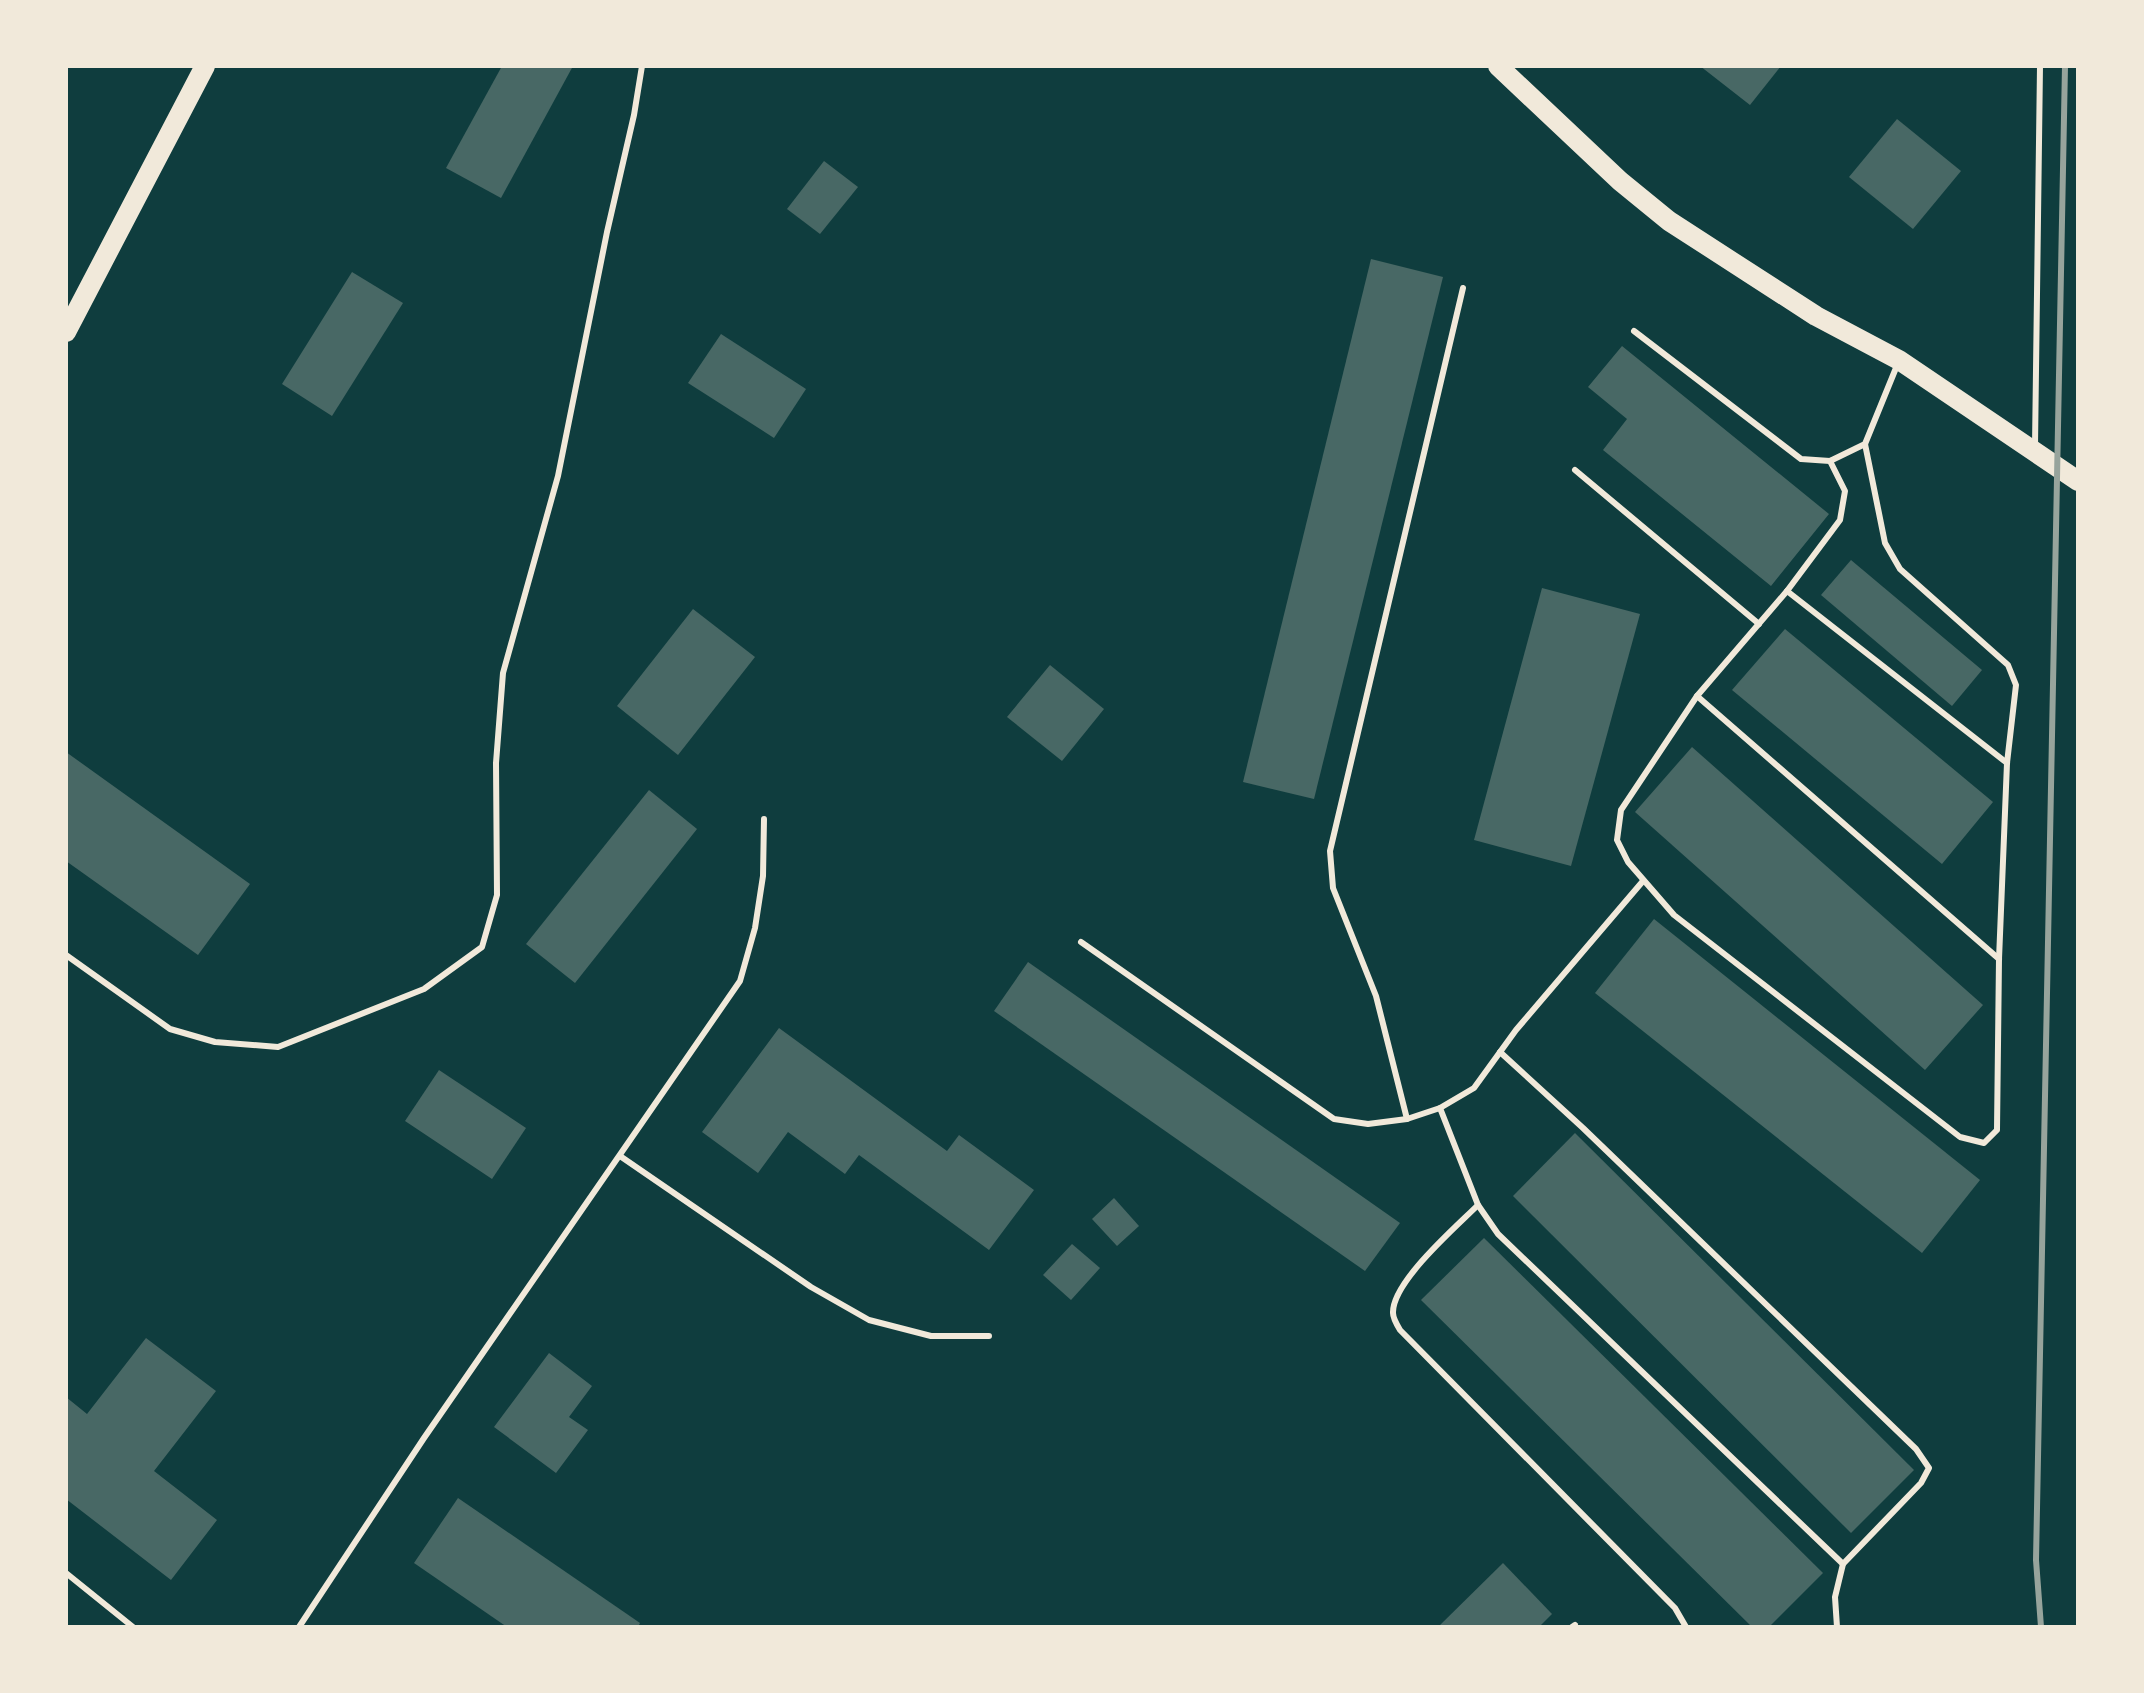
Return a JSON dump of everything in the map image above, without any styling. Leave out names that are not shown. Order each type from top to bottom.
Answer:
[{"type":"main road","points":[[66,332],[205,66]]},
{"type":"main road","points":[[1498,66],[1620,181],[1669,221],[1816,316],[1899,360],[2078,481]]},
{"type":"lane","points":[[66,955],[170,1029],[215,1042],[278,1047],[424,989],[482,947],[497,895],[496,763],[503,673],[558,476],[642,66]]},
{"type":"lane","points":[[2035,450],[2040,66]]},
{"type":"lane","points":[[1407,1119],[1376,996],[1333,888],[1330,851],[1463,288]]},
{"type":"lane","points":[[1634,331],[1801,459],[1830,461],[1865,444]]},
{"type":"lane","points":[[1830,461],[1845,491],[1840,520],[1787,591],[1697,696],[1621,810],[1617,840],[1628,862],[1674,915],[1960,1137],[1984,1143],[1997,1130],[1999,959],[2007,763],[2016,685],[2008,665],[1900,569],[1885,543],[1865,444],[1899,360]]},
{"type":"lane","points":[[1575,470],[1759,624]]},
{"type":"lane","points":[[1787,591],[2007,763]]},
{"type":"lane","points":[[1697,696],[1999,959]]},
{"type":"lane","points":[[299,1627],[424,1438],[740,981],[755,928],[763,876],[764,819]]},
{"type":"lane","points":[[1081,942],[1334,1119],[1368,1124],[1407,1119],[1440,1108],[1474,1088],[1500,1052],[1643,881]]},
{"type":"lane","points":[[1500,1052],[1916,1449],[1929,1468],[1921,1483],[1843,1564],[1835,1597],[1837,1627]]},
{"type":"lane","points":[[1440,1108],[1478,1205],[1498,1234],[1843,1564]]},
{"type":"lane","points":[[620,1156],[811,1287],[869,1320],[931,1336],[989,1336]]},
{"type":"lane","points":[[1478,1205],[1397,1295],[1393,1314],[1400,1330],[1675,1608],[1686,1627]]},
{"type":"lane","points":[[66,1573],[133,1627]]},
{"type":"building","points":[[502,66],[573,66],[501,198],[446,168]]},
{"type":"building","points":[[1700,66],[1781,66],[1750,105]]},
{"type":"building","points":[[1897,119],[1961,171],[1913,229],[1849,177]]},
{"type":"building","points":[[824,161],[858,187],[820,234],[787,209]]},
{"type":"building","points":[[1371,259],[1443,277],[1314,799],[1243,782]]},
{"type":"building","points":[[352,272],[403,303],[332,416],[282,384]]},
{"type":"building","points":[[721,334],[806,389],[774,438],[688,383]]},
{"type":"building","points":[[1622,346],[1829,514],[1771,586],[1603,450],[1627,419],[1588,387]]},
{"type":"building","points":[[1851,560],[1982,670],[1952,706],[1821,595]]},
{"type":"building","points":[[1542,588],[1640,614],[1571,866],[1474,840]]},
{"type":"building","points":[[693,609],[755,657],[678,755],[617,706]]},
{"type":"building","points":[[1785,629],[1993,802],[1942,864],[1732,690]]},
{"type":"building","points":[[1050,665],[1104,709],[1062,761],[1007,717]]},
{"type":"building","points":[[1692,747],[1983,1005],[1925,1070],[1635,812]]},
{"type":"building","points":[[66,752],[250,884],[198,955],[66,861]]},
{"type":"building","points":[[649,790],[697,829],[575,983],[526,944]]},
{"type":"building","points":[[1654,919],[1980,1180],[1922,1253],[1595,993]]},
{"type":"building","points":[[1028,962],[1400,1223],[1365,1271],[994,1011]]},
{"type":"building","points":[[779,1028],[947,1151],[959,1135],[1034,1190],[989,1250],[859,1155],[845,1174],[788,1132],[758,1173],[702,1132]]},
{"type":"building","points":[[439,1070],[526,1128],[492,1179],[405,1121]]},
{"type":"building","points":[[1575,1133],[1914,1470],[1851,1533],[1513,1196]]},
{"type":"building","points":[[1114,1198],[1139,1226],[1117,1246],[1092,1219]]},
{"type":"building","points":[[1484,1238],[1823,1573],[1769,1627],[1752,1627],[1421,1300]]},
{"type":"building","points":[[1072,1244],[1100,1268],[1071,1300],[1043,1275]]},
{"type":"building","points":[[146,1338],[216,1391],[154,1471],[217,1520],[171,1580],[66,1499],[66,1397],[87,1414]]},
{"type":"building","points":[[549,1353],[592,1386],[569,1417],[588,1430],[556,1473],[494,1427]]},
{"type":"building","points":[[458,1498],[640,1623],[638,1627],[507,1627],[414,1563]]},
{"type":"building","points":[[1503,1563],[1552,1614],[1539,1627],[1438,1627]]},
{"type":"railway","points":[[2041,1627],[2036,1560],[2065,66]]}]
